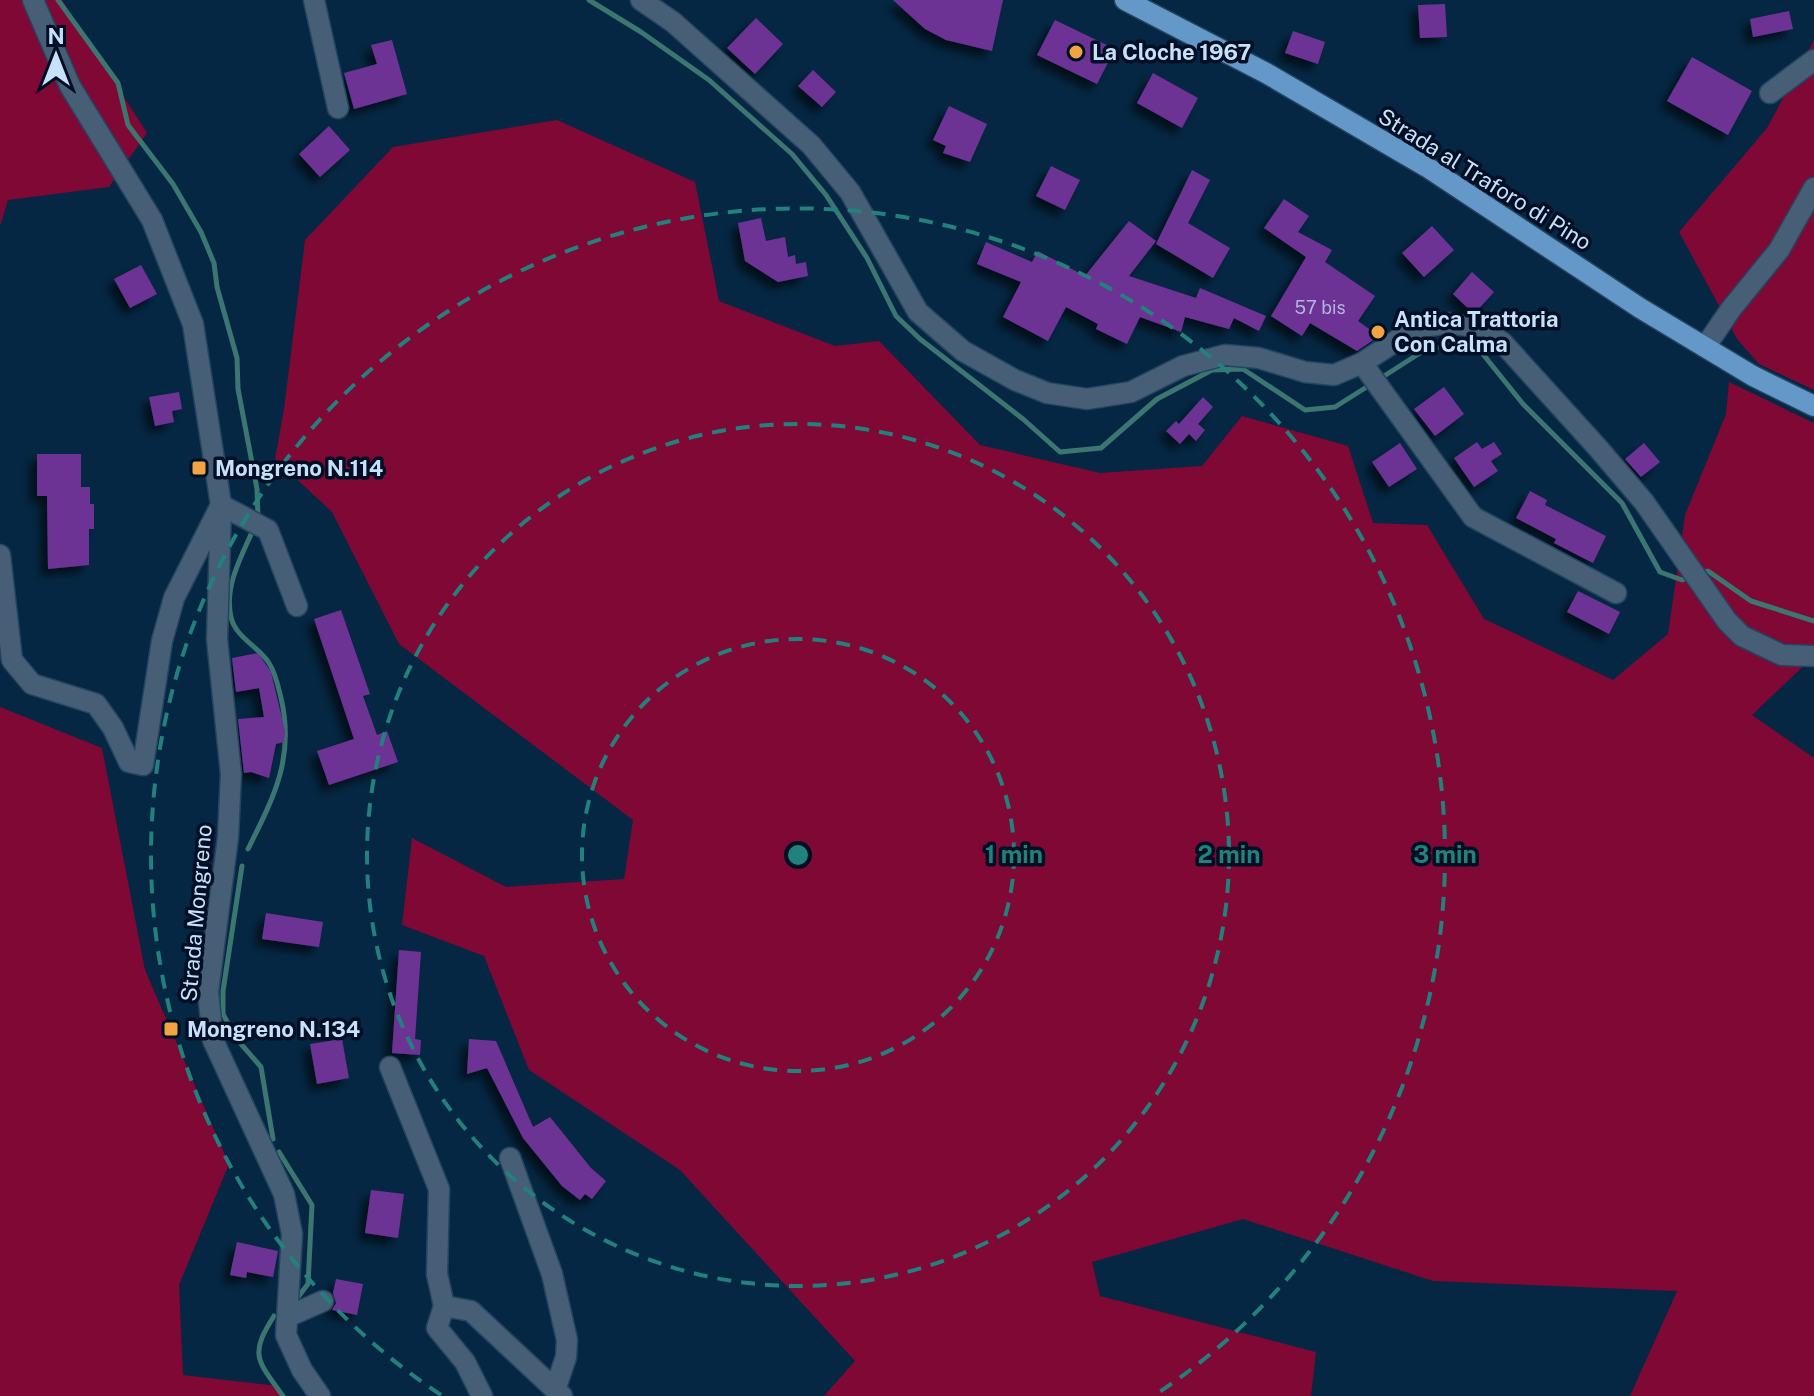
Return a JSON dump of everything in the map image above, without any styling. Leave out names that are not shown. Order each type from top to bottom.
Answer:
[{"type":"main road","name":"Strada al Traforo di Pino","points":[[1125,0],[1266,73],[1427,167],[1640,308],[1753,376],[1814,406]]},
{"type":"street","name":"Strada Mongreno","points":[[33,0],[70,86],[152,220],[193,324],[221,505],[217,639],[231,774],[228,837],[208,992],[213,1040],[284,1194],[292,1234],[286,1335],[302,1370],[320,1396]]},
{"type":"street","points":[[314,0],[338,108]]},
{"type":"street","points":[[641,0],[673,22],[811,145],[850,192],[918,312],[963,351],[1015,380],[1047,393],[1087,399],[1131,392],[1183,366],[1225,355],[1259,358],[1305,372],[1334,375],[1363,366],[1416,328],[1449,323],[1477,328],[1502,342],[1635,491],[1704,590],[1742,636],[1782,655],[1814,656]]},
{"type":"street","points":[[1770,93],[1814,60]]},
{"type":"street","points":[[1705,347],[1779,250],[1814,188]]},
{"type":"street","points":[[1363,366],[1473,517],[1616,593]]},
{"type":"street","points":[[0,555],[12,660],[32,684],[96,704],[113,728],[129,762],[143,765],[162,641],[174,598],[221,505],[268,530],[297,606]]},
{"type":"street","points":[[390,1067],[439,1189],[437,1274],[444,1306],[437,1328],[465,1362],[482,1396]]},
{"type":"street","points":[[510,1158],[552,1274],[567,1340],[558,1393]]},
{"type":"street","points":[[287,1317],[323,1301]]},
{"type":"street","points":[[444,1306],[471,1311],[558,1393]]},
{"type":"shaded area","points":[[0,0],[62,0],[147,133],[109,187],[8,200],[0,226]]},
{"type":"shaded area","points":[[1814,40],[1814,390],[1759,364],[1737,339],[1679,232],[1767,128]]},
{"type":"shaded area","points":[[557,120],[695,182],[719,301],[835,346],[879,341],[980,445],[1100,473],[1202,466],[1242,416],[1348,446],[1373,523],[1427,525],[1484,619],[1613,680],[1668,634],[1685,515],[1726,414],[1729,382],[1814,423],[1814,656],[1752,715],[1814,758],[1814,1396],[1630,1396],[1677,1291],[1433,1281],[1243,1219],[1092,1262],[1100,1296],[1316,1352],[1311,1396],[824,1396],[855,1361],[680,1170],[529,1070],[484,956],[402,925],[412,838],[506,887],[624,879],[633,820],[399,644],[332,512],[275,459],[305,240],[393,147]]},
{"type":"shaded area","points":[[0,707],[102,748],[145,970],[229,1164],[179,1285],[183,1375],[278,1386],[285,1396],[0,1396]]},
{"type":"building","points":[[893,0],[1003,0],[992,51],[946,40],[925,29]]},
{"type":"building","points":[[1445,4],[1447,37],[1420,38],[1418,5]]},
{"type":"building","points":[[1789,11],[1793,29],[1753,37],[1750,19]]},
{"type":"building","points":[[756,18],[783,44],[755,74],[727,48]]},
{"type":"building","name":"La Cloche 1967","points":[[1055,20],[1115,49],[1097,84],[1037,55]]},
{"type":"building","points":[[1293,31],[1325,42],[1318,64],[1285,53]]},
{"type":"building","points":[[392,40],[407,94],[354,109],[344,73],[377,64],[371,45]]},
{"type":"building","points":[[1692,57],[1752,91],[1728,135],[1667,101]]},
{"type":"building","points":[[813,70],[836,92],[822,107],[798,86]]},
{"type":"building","points":[[1153,73],[1198,98],[1182,128],[1137,103]]},
{"type":"building","points":[[949,106],[987,124],[970,162],[943,153],[946,146],[933,140]]},
{"type":"building","points":[[329,126],[350,150],[320,177],[299,154]]},
{"type":"building","points":[[1051,166],[1080,180],[1065,210],[1036,196]]},
{"type":"building","points":[[1192,170],[1210,180],[1188,223],[1230,248],[1213,278],[1156,244]]},
{"type":"building","points":[[1284,199],[1309,216],[1298,232],[1332,250],[1325,262],[1375,296],[1358,321],[1379,336],[1357,351],[1310,323],[1302,336],[1271,316],[1306,257],[1264,228]]},
{"type":"building","points":[[761,218],[766,241],[785,237],[788,257],[795,255],[796,264],[806,262],[808,276],[778,282],[745,261],[738,223]]},
{"type":"building","points":[[1129,221],[1156,241],[1129,276],[1196,298],[1200,288],[1266,316],[1259,331],[1234,318],[1229,329],[1185,317],[1181,332],[1140,317],[1127,344],[1096,329],[1098,324],[1066,307],[1048,341],[1003,317],[1021,282],[977,264],[986,242],[1032,262],[1038,251],[1085,276]]},
{"type":"building","points":[[1432,226],[1454,250],[1424,277],[1402,253]]},
{"type":"building","points":[[141,265],[157,294],[130,308],[114,279]]},
{"type":"building","points":[[1472,272],[1494,292],[1474,314],[1453,294]]},
{"type":"building","points":[[1444,387],[1464,414],[1435,436],[1414,409]]},
{"type":"building","points":[[179,392],[182,409],[172,411],[174,422],[155,426],[149,397]]},
{"type":"building","points":[[1203,397],[1213,407],[1198,424],[1205,430],[1196,441],[1189,434],[1180,444],[1166,431],[1176,421],[1179,424]]},
{"type":"building","points":[[1477,442],[1482,449],[1494,442],[1502,454],[1491,461],[1498,471],[1474,487],[1454,458]]},
{"type":"building","points":[[1400,443],[1417,469],[1389,487],[1372,462]]},
{"type":"building","points":[[1644,443],[1660,462],[1641,477],[1625,459]]},
{"type":"building","points":[[37,454],[81,454],[81,487],[90,487],[90,504],[94,504],[94,529],[89,529],[89,565],[48,569],[47,496],[37,496]]},
{"type":"building","points":[[1530,491],[1547,500],[1545,505],[1606,536],[1593,563],[1554,543],[1556,539],[1516,518]]},
{"type":"building","points":[[1578,591],[1620,612],[1609,634],[1567,612]]},
{"type":"building","points":[[341,610],[370,694],[363,696],[377,735],[387,731],[398,762],[329,785],[317,751],[354,739],[314,619]]},
{"type":"building","points":[[258,653],[271,672],[285,731],[284,742],[276,744],[269,778],[244,773],[238,719],[264,717],[259,688],[236,692],[232,658]]},
{"type":"building","points":[[266,913],[323,922],[319,947],[262,939]]},
{"type":"building","points":[[399,950],[421,952],[415,1039],[421,1040],[420,1055],[392,1053]]},
{"type":"building","points":[[342,1039],[349,1078],[317,1084],[310,1044]]},
{"type":"building","points":[[469,1039],[496,1041],[533,1127],[550,1117],[591,1168],[606,1181],[592,1199],[585,1194],[580,1200],[562,1186],[523,1138],[487,1068],[467,1074]]},
{"type":"building","points":[[371,1190],[404,1194],[398,1238],[365,1233]]},
{"type":"building","points":[[237,1242],[278,1251],[273,1277],[247,1272],[246,1278],[230,1275]]},
{"type":"building","points":[[336,1279],[363,1284],[357,1315],[332,1310],[336,1303],[333,1293]]},
{"type":"waterway","points":[[58,0],[118,83],[128,125],[173,184],[201,232],[214,263],[217,287],[237,358],[238,389],[257,489],[258,517]]},
{"type":"waterway","points":[[589,0],[709,80],[792,154],[826,195],[867,258],[896,316],[1060,452],[1101,448],[1157,399],[1212,370],[1243,369],[1305,410],[1335,407],[1373,383]]},
{"type":"waterway","points":[[1381,378],[1420,353],[1459,340],[1482,353],[1523,404],[1622,503],[1660,572],[1682,580],[1690,577]]},
{"type":"waterway","points":[[248,849],[274,794],[284,758],[285,739],[285,719],[273,671],[265,657],[237,630],[229,606],[232,583],[253,530]]},
{"type":"waterway","points":[[1700,574],[1708,571],[1751,601],[1814,621]]},
{"type":"waterway","points":[[242,866],[223,991],[223,1014],[235,1037],[261,1067],[273,1139]]},
{"type":"waterway","points":[[279,1152],[312,1205],[308,1284],[298,1297]]},
{"type":"waterway","points":[[274,1316],[261,1340],[259,1357],[283,1396]]},
{"type":"place","name":"La Cloche 1967","points":[[1076,52]]},
{"type":"place","name":"Antica Trattoria Con Calma","points":[[1378,332]]},
{"type":"place","name":"Mongreno N.114","points":[[199,468]]},
{"type":"place","name":"Mongreno N.134","points":[[171,1029]]}]
